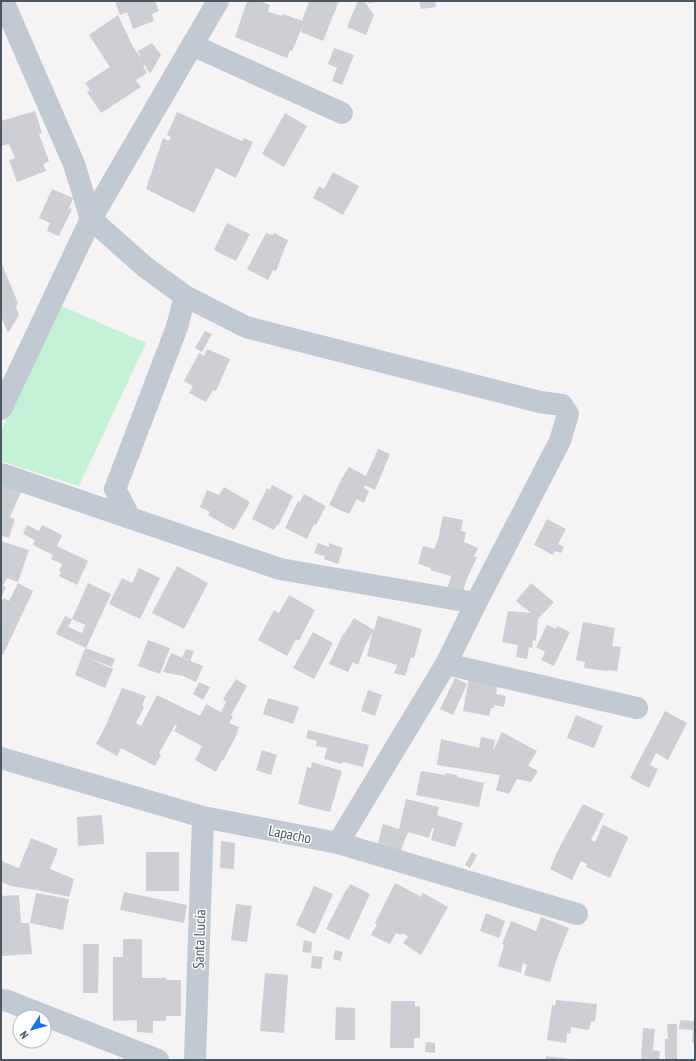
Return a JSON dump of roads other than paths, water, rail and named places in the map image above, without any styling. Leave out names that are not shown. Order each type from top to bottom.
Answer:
[{"type":"street","points":[[3,1],[74,164],[91,220],[145,267],[185,296],[246,327],[540,402],[562,405],[568,414],[560,441],[476,602],[446,664],[338,843]]},
{"type":"street","points":[[1,409],[91,220],[218,1]]},
{"type":"street","points":[[192,45],[342,113]]},
{"type":"street","points":[[130,518],[116,489],[177,327],[185,296]]},
{"type":"street","points":[[1,474],[280,569],[476,602]]},
{"type":"street","points":[[446,664],[637,708]]},
{"type":"street","name":"Lapacho","points":[[1,758],[203,817],[338,843],[577,914]]},
{"type":"street","name":"Santa Lucía","points":[[195,1060],[203,817]]},
{"type":"street","points":[[6,1000],[158,1060]]}]
